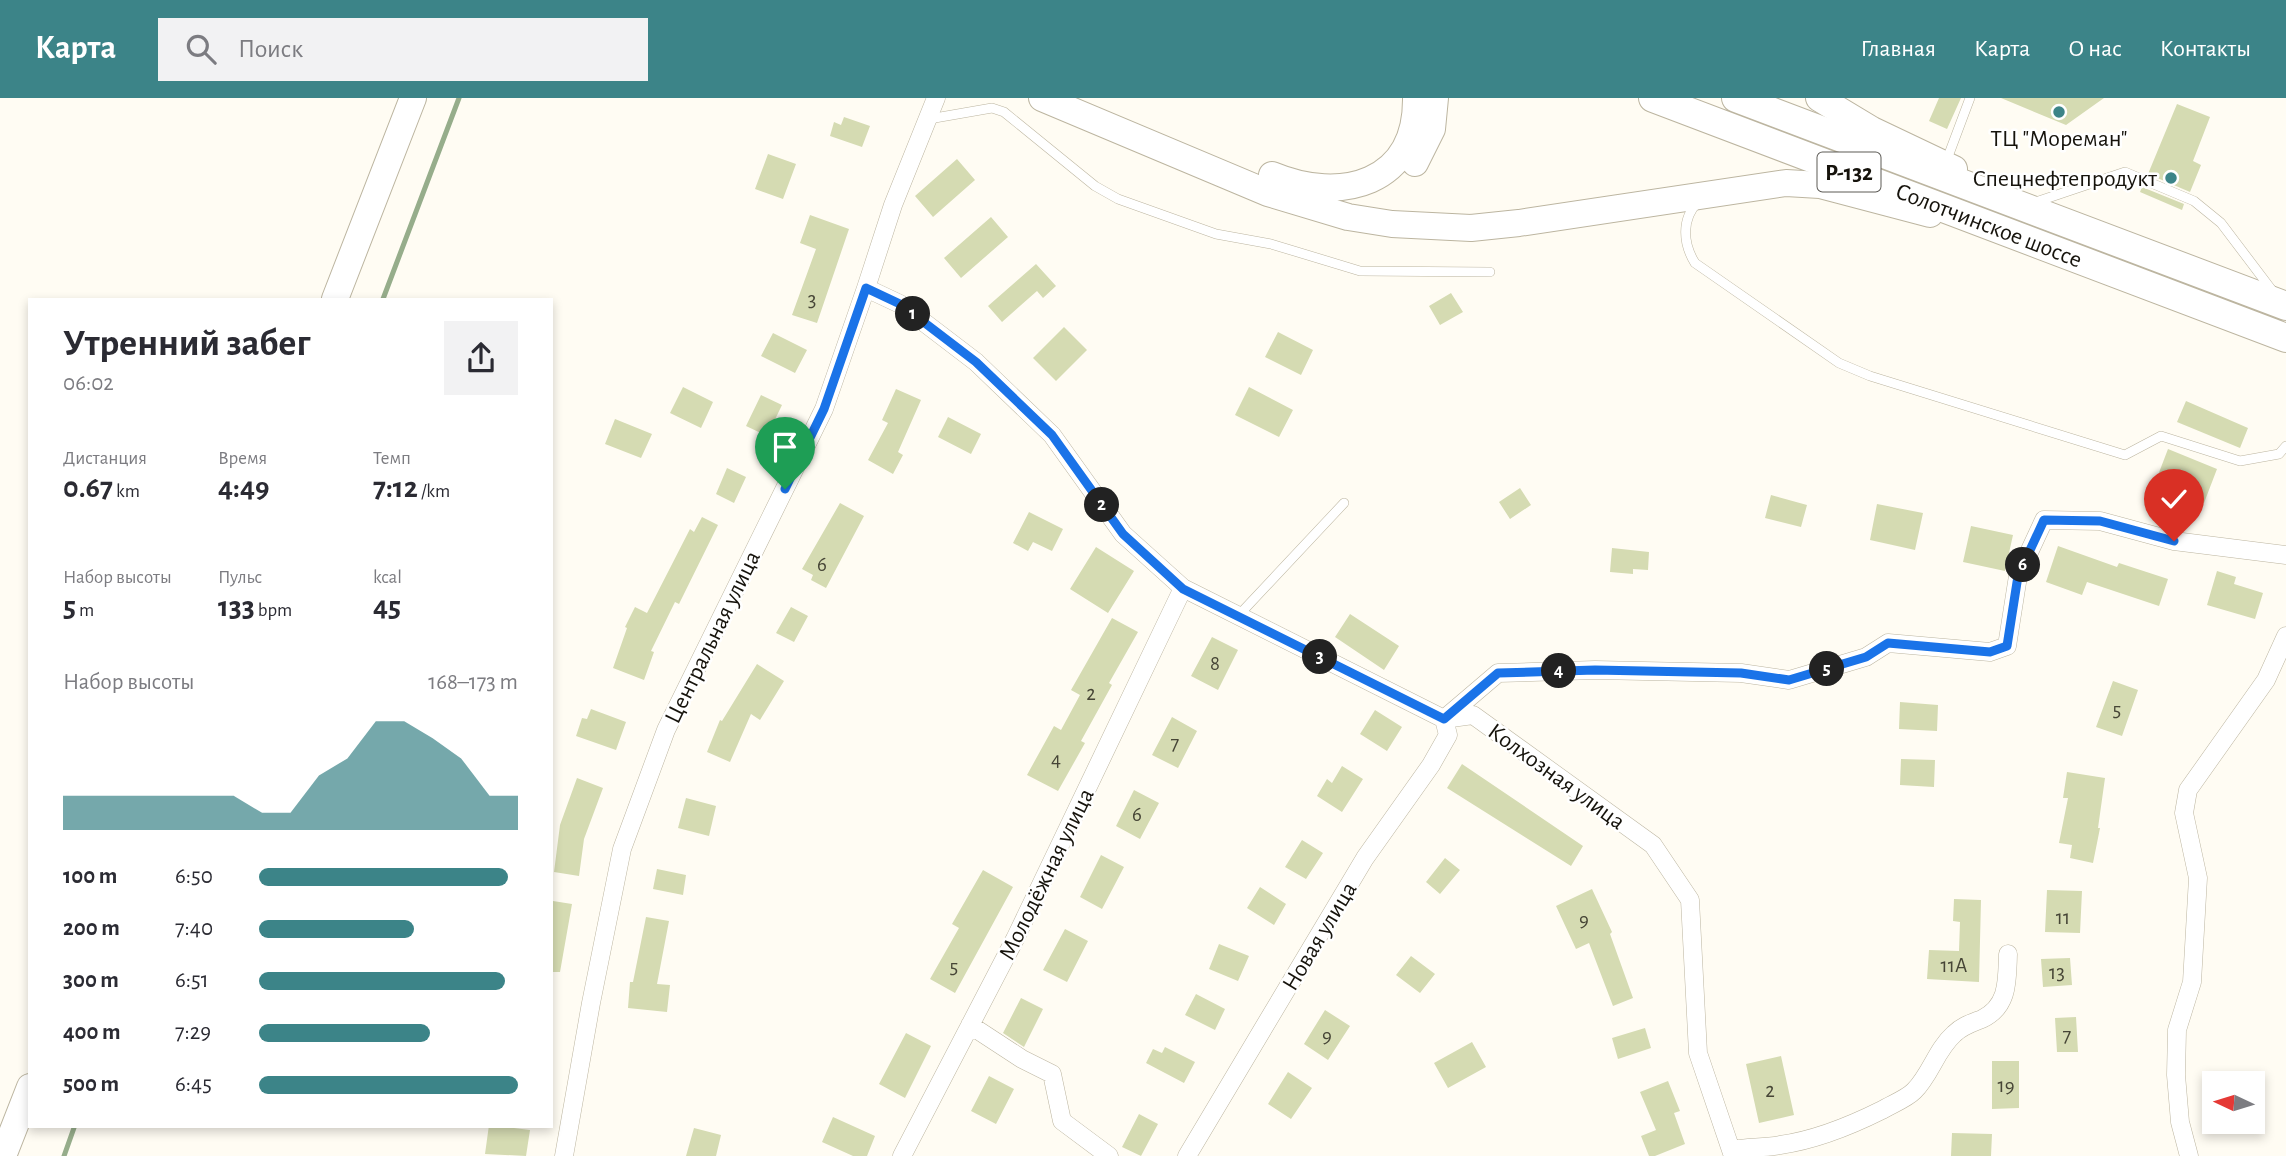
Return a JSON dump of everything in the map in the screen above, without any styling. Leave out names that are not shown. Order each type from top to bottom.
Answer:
[{"type":"main road","points":[[335,298],[413,98]]},
{"type":"main road","points":[[1042,98],[1268,193],[1348,217],[1392,224],[1450,228],[1519,223],[1786,183],[1820,185],[2044,246]]},
{"type":"main road","points":[[1085,98],[1284,180],[1310,187],[1342,188],[1359,185],[1377,177],[1402,154],[1413,127],[1416,98]]},
{"type":"main road","points":[[1268,193],[1329,202],[1363,197],[1381,190],[1409,171],[1420,156],[1432,129],[1435,98]]},
{"type":"main road","name":"Солотчинское шоссе","points":[[1653,98],[2286,338]]},
{"type":"main road","name":"Солотчинское шоссе","points":[[1736,98],[2285,306]]},
{"type":"main road","points":[[1819,98],[1872,130],[1946,164],[2017,205]]},
{"type":"main road","points":[[3,1156],[28,1092]]},
{"type":"street","name":"Центральная улица","points":[[564,1156],[622,849],[666,730],[824,409],[893,205],[936,98]]},
{"type":"street","name":"Колхозная улица","points":[[866,288],[900,304],[976,362],[1052,435],[1123,534],[1183,589],[1444,719],[1473,715],[1653,845],[1690,900],[1698,1053],[1733,1153]]},
{"type":"street","points":[[1444,719],[1498,673],[1595,670],[1729,672],[1789,680],[1866,657],[1888,643],[1990,652],[2007,646],[2018,576],[2044,520],[2100,521],[2174,541],[2281,555]]},
{"type":"street","name":"Молодёжная улица","points":[[902,1156],[1021,927],[1183,589]]},
{"type":"street","points":[[2189,1156],[2180,1122],[2176,1075],[2177,1030],[2192,982],[2198,878],[2183,813],[2188,790],[2266,680],[2286,636]]},
{"type":"street","name":"Новая улица","points":[[1187,1156],[1365,858],[1432,765],[1448,735],[1444,719]]},
{"type":"street","points":[[1733,1153],[1825,1135],[1860,1121],[1913,1092],[1927,1075],[1937,1053],[1953,1034],[1961,1027],[1986,1017],[2002,1002],[2008,979],[2008,954]]},
{"type":"street","points":[[970,1024],[1022,1059],[1049,1071],[1054,1079],[1062,1121],[1109,1156]]},
{"type":"lane","points":[[1946,164],[1970,98]]},
{"type":"lane","points":[[926,120],[992,108],[1004,112],[1096,186],[1118,199],[1216,234],[1271,244],[1360,271],[1490,272]]},
{"type":"lane","points":[[2017,205],[2125,172],[2194,201],[2221,223],[2285,306]]},
{"type":"lane","points":[[1704,196],[1692,208],[1686,229],[1686,242],[1695,262],[1839,363],[1870,376],[2125,455],[2161,436],[2239,461],[2279,454],[2286,446]]},
{"type":"lane","points":[[1238,616],[1344,503]]},
{"type":"building","points":[[1939,98],[1961,98],[1947,129],[1929,121]]},
{"type":"building","name":"ТЦ \"Мореман\"","points":[[2001,98],[2104,98],[2066,125]]},
{"type":"building","points":[[2177,104],[2210,117],[2193,161],[2201,165],[2190,192],[2148,174]]},
{"type":"building","points":[[844,117],[870,126],[862,147],[830,136],[834,122],[841,125]]},
{"type":"building","points":[[768,154],[796,164],[783,199],[755,189]]},
{"type":"building","points":[[957,159],[975,180],[933,217],[915,196]]},
{"type":"building","points":[[2142,187],[2184,204],[2182,210],[2140,192]]},
{"type":"building","points":[[810,215],[849,229],[817,323],[792,315],[816,249],[800,243]]},
{"type":"building","points":[[991,217],[1008,237],[961,278],[944,258]]},
{"type":"building","points":[[1036,264],[1056,286],[1043,298],[1037,291],[1002,322],[988,306]]},
{"type":"building","points":[[1451,293],[1463,312],[1440,325],[1429,306]]},
{"type":"building","points":[[1064,327],[1087,350],[1056,381],[1033,358]]},
{"type":"building","points":[[1278,332],[1313,350],[1301,375],[1265,357]]},
{"type":"building","points":[[773,333],[807,350],[795,373],[761,356]]},
{"type":"building","points":[[683,387],[713,402],[701,428],[670,413]]},
{"type":"building","points":[[1249,387],[1293,410],[1279,437],[1235,415]]},
{"type":"building","points":[[896,389],[921,400],[898,452],[903,455],[893,474],[868,460],[888,423],[882,420]]},
{"type":"building","points":[[761,395],[782,405],[767,436],[746,426]]},
{"type":"building","points":[[2186,401],[2248,428],[2240,448],[2177,422]]},
{"type":"building","points":[[948,417],[981,434],[971,454],[938,437]]},
{"type":"building","points":[[615,419],[652,434],[641,458],[605,444]]},
{"type":"building","points":[[2168,449],[2217,469],[2204,503],[2155,483]]},
{"type":"building","points":[[727,468],[746,477],[734,503],[716,494]]},
{"type":"building","points":[[1520,488],[1531,505],[1510,519],[1499,502]]},
{"type":"building","points":[[1771,495],[1807,505],[1801,527],[1765,518]]},
{"type":"building","points":[[840,503],[864,516],[826,588],[811,580],[813,575],[802,569]]},
{"type":"building","points":[[1877,504],[1923,513],[1915,550],[1870,540]]},
{"type":"building","points":[[1029,512],[1063,529],[1052,551],[1033,542],[1028,551],[1013,543]]},
{"type":"building","points":[[702,517],[718,525],[679,604],[675,602],[651,651],[654,652],[644,680],[613,668],[627,628],[625,627],[635,607],[647,613],[690,529],[694,532]]},
{"type":"building","points":[[1971,526],[2013,535],[2005,571],[1963,562]]},
{"type":"building","points":[[2058,546],[2117,567],[2119,563],[2168,579],[2159,606],[2087,582],[2082,595],[2046,582]]},
{"type":"building","points":[[1096,547],[1134,571],[1108,613],[1070,589]]},
{"type":"building","points":[[1612,548],[1649,552],[1648,570],[1633,569],[1633,574],[1610,572]]},
{"type":"building","points":[[2217,571],[2236,577],[2234,584],[2263,593],[2255,619],[2207,605]]},
{"type":"building","points":[[791,607],[808,616],[794,642],[776,633]]},
{"type":"building","points":[[1350,614],[1399,646],[1384,670],[1335,637]]},
{"type":"building","points":[[1112,618],[1138,632],[1109,683],[1112,685],[1081,741],[1085,743],[1058,791],[1027,775],[1054,726],[1061,730],[1080,695],[1071,690]]},
{"type":"building","points":[[1212,637],[1238,650],[1218,690],[1191,676]]},
{"type":"building","points":[[757,664],[784,681],[760,720],[751,714],[730,762],[707,752],[720,720],[722,721]]},
{"type":"building","points":[[2113,681],[2138,690],[2122,736],[2096,727]]},
{"type":"building","points":[[1900,702],[1938,705],[1937,731],[1899,729]]},
{"type":"building","points":[[591,709],[626,722],[616,750],[576,736],[582,718],[587,719]]},
{"type":"building","points":[[1375,710],[1402,727],[1387,751],[1360,734]]},
{"type":"building","points":[[1172,717],[1197,731],[1178,768],[1152,755]]},
{"type":"building","points":[[1901,759],[1935,760],[1934,787],[1900,785]]},
{"type":"building","points":[[1462,764],[1583,846],[1571,866],[1447,788]]},
{"type":"building","points":[[1342,766],[1363,779],[1342,812],[1317,796],[1327,779],[1332,783]]},
{"type":"building","points":[[2067,772],[2105,778],[2093,863],[2070,858],[2072,845],[2059,843],[2068,798],[2063,798]]},
{"type":"building","points":[[577,778],[603,788],[584,839],[579,876],[554,872],[560,825]]},
{"type":"building","points":[[1134,790],[1159,803],[1140,839],[1116,826]]},
{"type":"building","points":[[686,798],[716,806],[709,836],[678,828]]},
{"type":"building","points":[[1302,840],[1323,853],[1306,879],[1285,867]]},
{"type":"building","points":[[1101,855],[1124,867],[1102,909],[1080,897]]},
{"type":"building","points":[[1445,858],[1460,870],[1440,894],[1426,882]]},
{"type":"building","points":[[657,869],[686,875],[683,895],[653,889]]},
{"type":"building","points":[[983,870],[1013,887],[955,993],[930,979],[959,928],[952,924]]},
{"type":"building","points":[[1260,887],[1286,904],[1274,925],[1247,908]]},
{"type":"building","points":[[1592,889],[1612,932],[1610,934],[1633,998],[1613,1006],[1589,943],[1576,949],[1556,906]]},
{"type":"building","points":[[2047,890],[2082,891],[2080,933],[2045,932]]},
{"type":"building","points":[[1954,899],[1981,900],[1979,982],[1927,979],[1929,950],[1959,951],[1960,922],[1953,921]]},
{"type":"building","points":[[553,901],[572,904],[560,972],[553,972]]},
{"type":"building","points":[[646,917],[669,921],[657,984],[670,985],[667,1012],[628,1008],[630,982],[633,982]]},
{"type":"building","points":[[1065,929],[1088,941],[1067,982],[1043,970]]},
{"type":"building","points":[[1219,944],[1249,956],[1238,981],[1209,969]]},
{"type":"building","points":[[1411,956],[1435,974],[1420,993],[1396,975]]},
{"type":"building","points":[[2070,958],[2072,985],[2043,987],[2041,959]]},
{"type":"building","points":[[1196,994],[1225,1009],[1215,1030],[1185,1015]]},
{"type":"building","points":[[1021,998],[1043,1009],[1024,1047],[1003,1033]]},
{"type":"building","points":[[1325,1010],[1350,1026],[1328,1060],[1304,1044]]},
{"type":"building","points":[[2076,1017],[2078,1052],[2057,1052],[2055,1018]]},
{"type":"building","points":[[1645,1028],[1651,1048],[1618,1059],[1612,1038]]},
{"type":"building","points":[[906,1033],[931,1046],[905,1098],[879,1084]]},
{"type":"building","points":[[1472,1042],[1486,1067],[1448,1088],[1434,1063]]},
{"type":"building","points":[[1165,1047],[1195,1062],[1184,1083],[1146,1063],[1153,1049],[1162,1053]]},
{"type":"building","points":[[1781,1056],[1794,1115],[1759,1123],[1746,1064]]},
{"type":"building","points":[[1992,1061],[2019,1061],[2019,1108],[1992,1109]]},
{"type":"building","points":[[1288,1072],[1312,1088],[1291,1119],[1268,1104]]},
{"type":"building","points":[[989,1076],[1014,1089],[996,1124],[971,1111]]},
{"type":"building","points":[[1668,1081],[1680,1111],[1674,1113],[1685,1144],[1649,1156],[1641,1136],[1656,1130],[1640,1092]]},
{"type":"building","points":[[1139,1114],[1158,1124],[1141,1156],[1122,1147]]},
{"type":"building","points":[[833,1117],[875,1136],[867,1156],[853,1156],[822,1142]]},
{"type":"building","points":[[489,1128],[530,1130],[526,1156],[485,1154]]},
{"type":"building","points":[[694,1128],[721,1135],[716,1156],[686,1156]]},
{"type":"building","points":[[1952,1133],[1992,1134],[1991,1156],[1951,1156]]},
{"type":"waterway","points":[[383,298],[459,98]]},
{"type":"waterway","points":[[64,1156],[74,1128]]},
{"type":"place","name":"ТЦ \"Мореман\"","points":[[2059,112]]},
{"type":"place","name":"Спецнефтепродукт","points":[[2171,178]]},
{"type":"route","points":[[785,489],[824,409],[866,288],[900,304],[976,362],[1052,435],[1123,534],[1183,589],[1444,719],[1498,673],[1595,670],[1741,673],[1789,680],[1866,657],[1888,643],[1990,652],[2007,646],[2018,576],[2044,520],[2100,521],[2174,541]]}]
